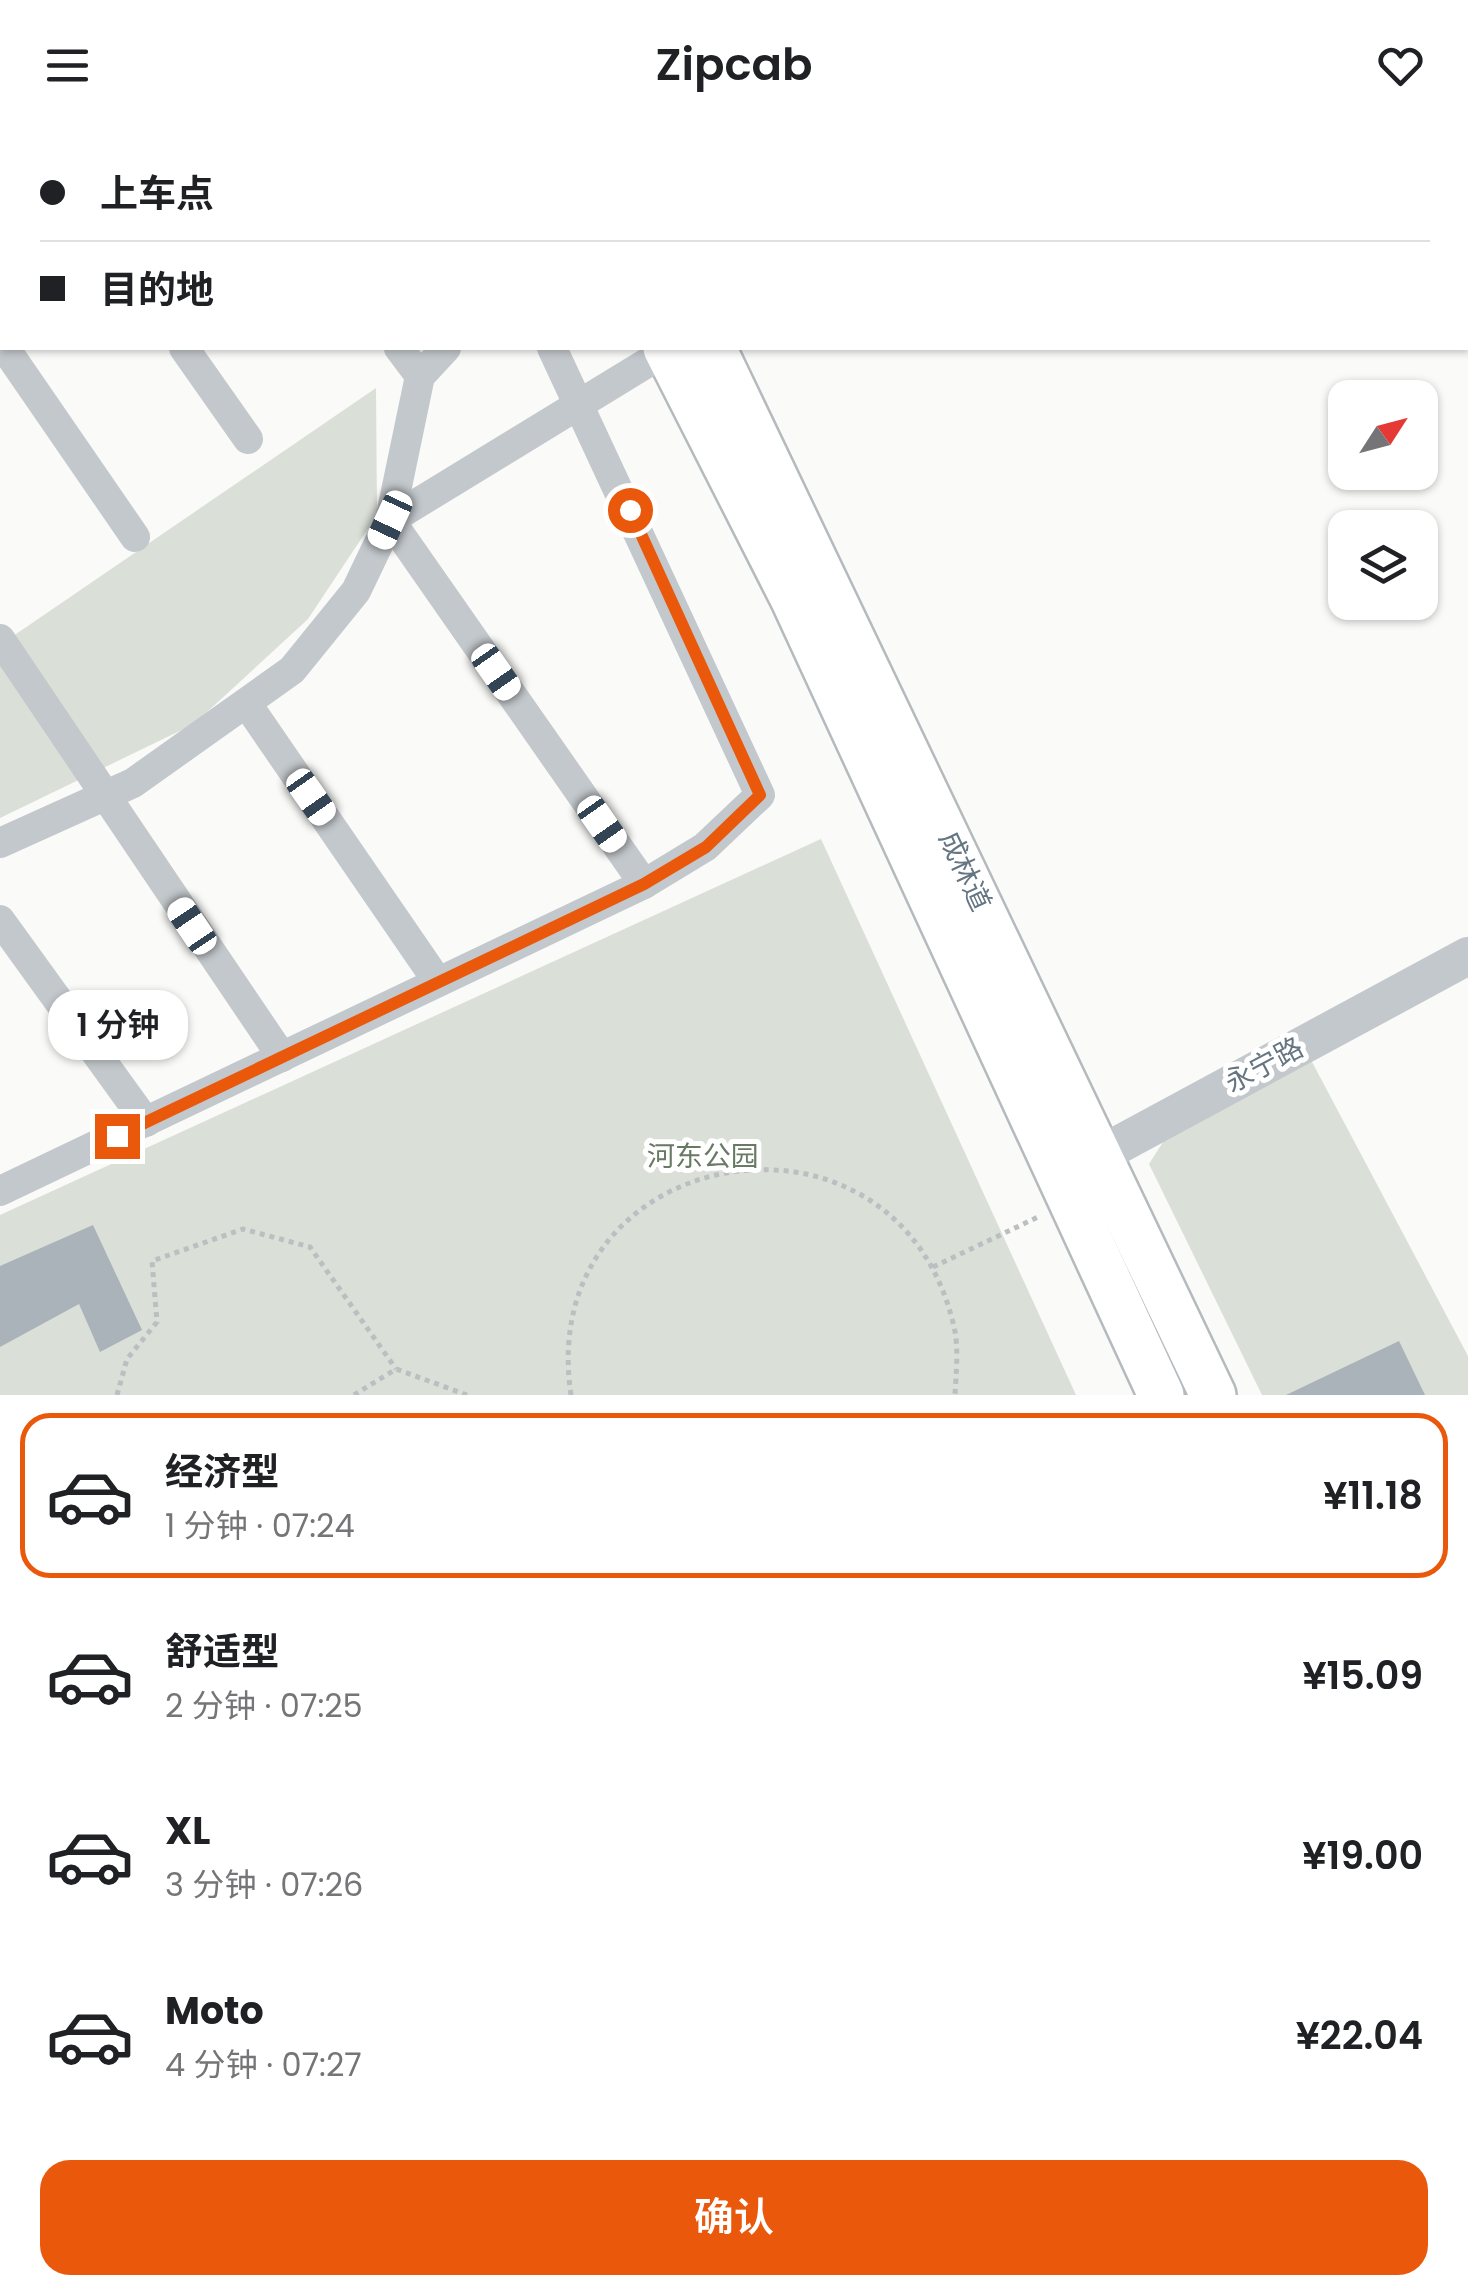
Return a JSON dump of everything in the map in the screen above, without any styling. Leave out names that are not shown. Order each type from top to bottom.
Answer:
[{"type":"main road","name":"成林道","points":[[668,350],[1078,1177],[1212,1395]]},
{"type":"main road","name":"成林道","points":[[715,350],[1078,1177],[1161,1395]]},
{"type":"street","points":[[7,350],[135,537]]},
{"type":"street","points":[[185,350],[248,439]]},
{"type":"street","points":[[400,350],[420,376]]},
{"type":"street","points":[[0,843],[133,783],[292,670],[356,591],[390,520],[420,376],[444,350]]},
{"type":"street","points":[[0,1192],[644,884],[706,847],[760,795],[553,350]]},
{"type":"street","points":[[390,520],[665,350]]},
{"type":"street","points":[[390,520],[644,884]]},
{"type":"street","points":[[0,638],[282,1057]]},
{"type":"street","points":[[247,704],[438,982]]},
{"type":"street","points":[[0,920],[146,1122]]},
{"type":"street","name":"永宁路","points":[[1078,1177],[1468,956]]},
{"type":"path","points":[[571,1395],[566,1360],[577,1297],[608,1241],[655,1198],[713,1172],[777,1167],[839,1182],[893,1217],[933,1267],[955,1328],[956,1395]]},
{"type":"path","points":[[933,1267],[1078,1177]]},
{"type":"path","points":[[117,1395],[126,1359],[157,1322],[152,1260],[243,1229],[310,1247],[396,1369],[467,1395]]},
{"type":"path","points":[[354,1395],[396,1369]]},
{"type":"green space","points":[[376,388],[377,515],[308,619],[194,724],[0,818],[0,645]]},
{"type":"green space","name":"河东公园","points":[[821,839],[1076,1395],[0,1395],[0,1215]]},
{"type":"green space","points":[[1311,1060],[1468,1356],[1468,1395],[1262,1395],[1149,1164],[1163,1142]]},
{"type":"building","points":[[93,1225],[142,1330],[100,1352],[79,1304],[0,1347],[0,1266]]},
{"type":"building","points":[[1399,1341],[1425,1395],[1286,1395]]},
{"type":"route","points":[[117,1136],[644,884],[706,847],[760,795],[630,510]]}]
